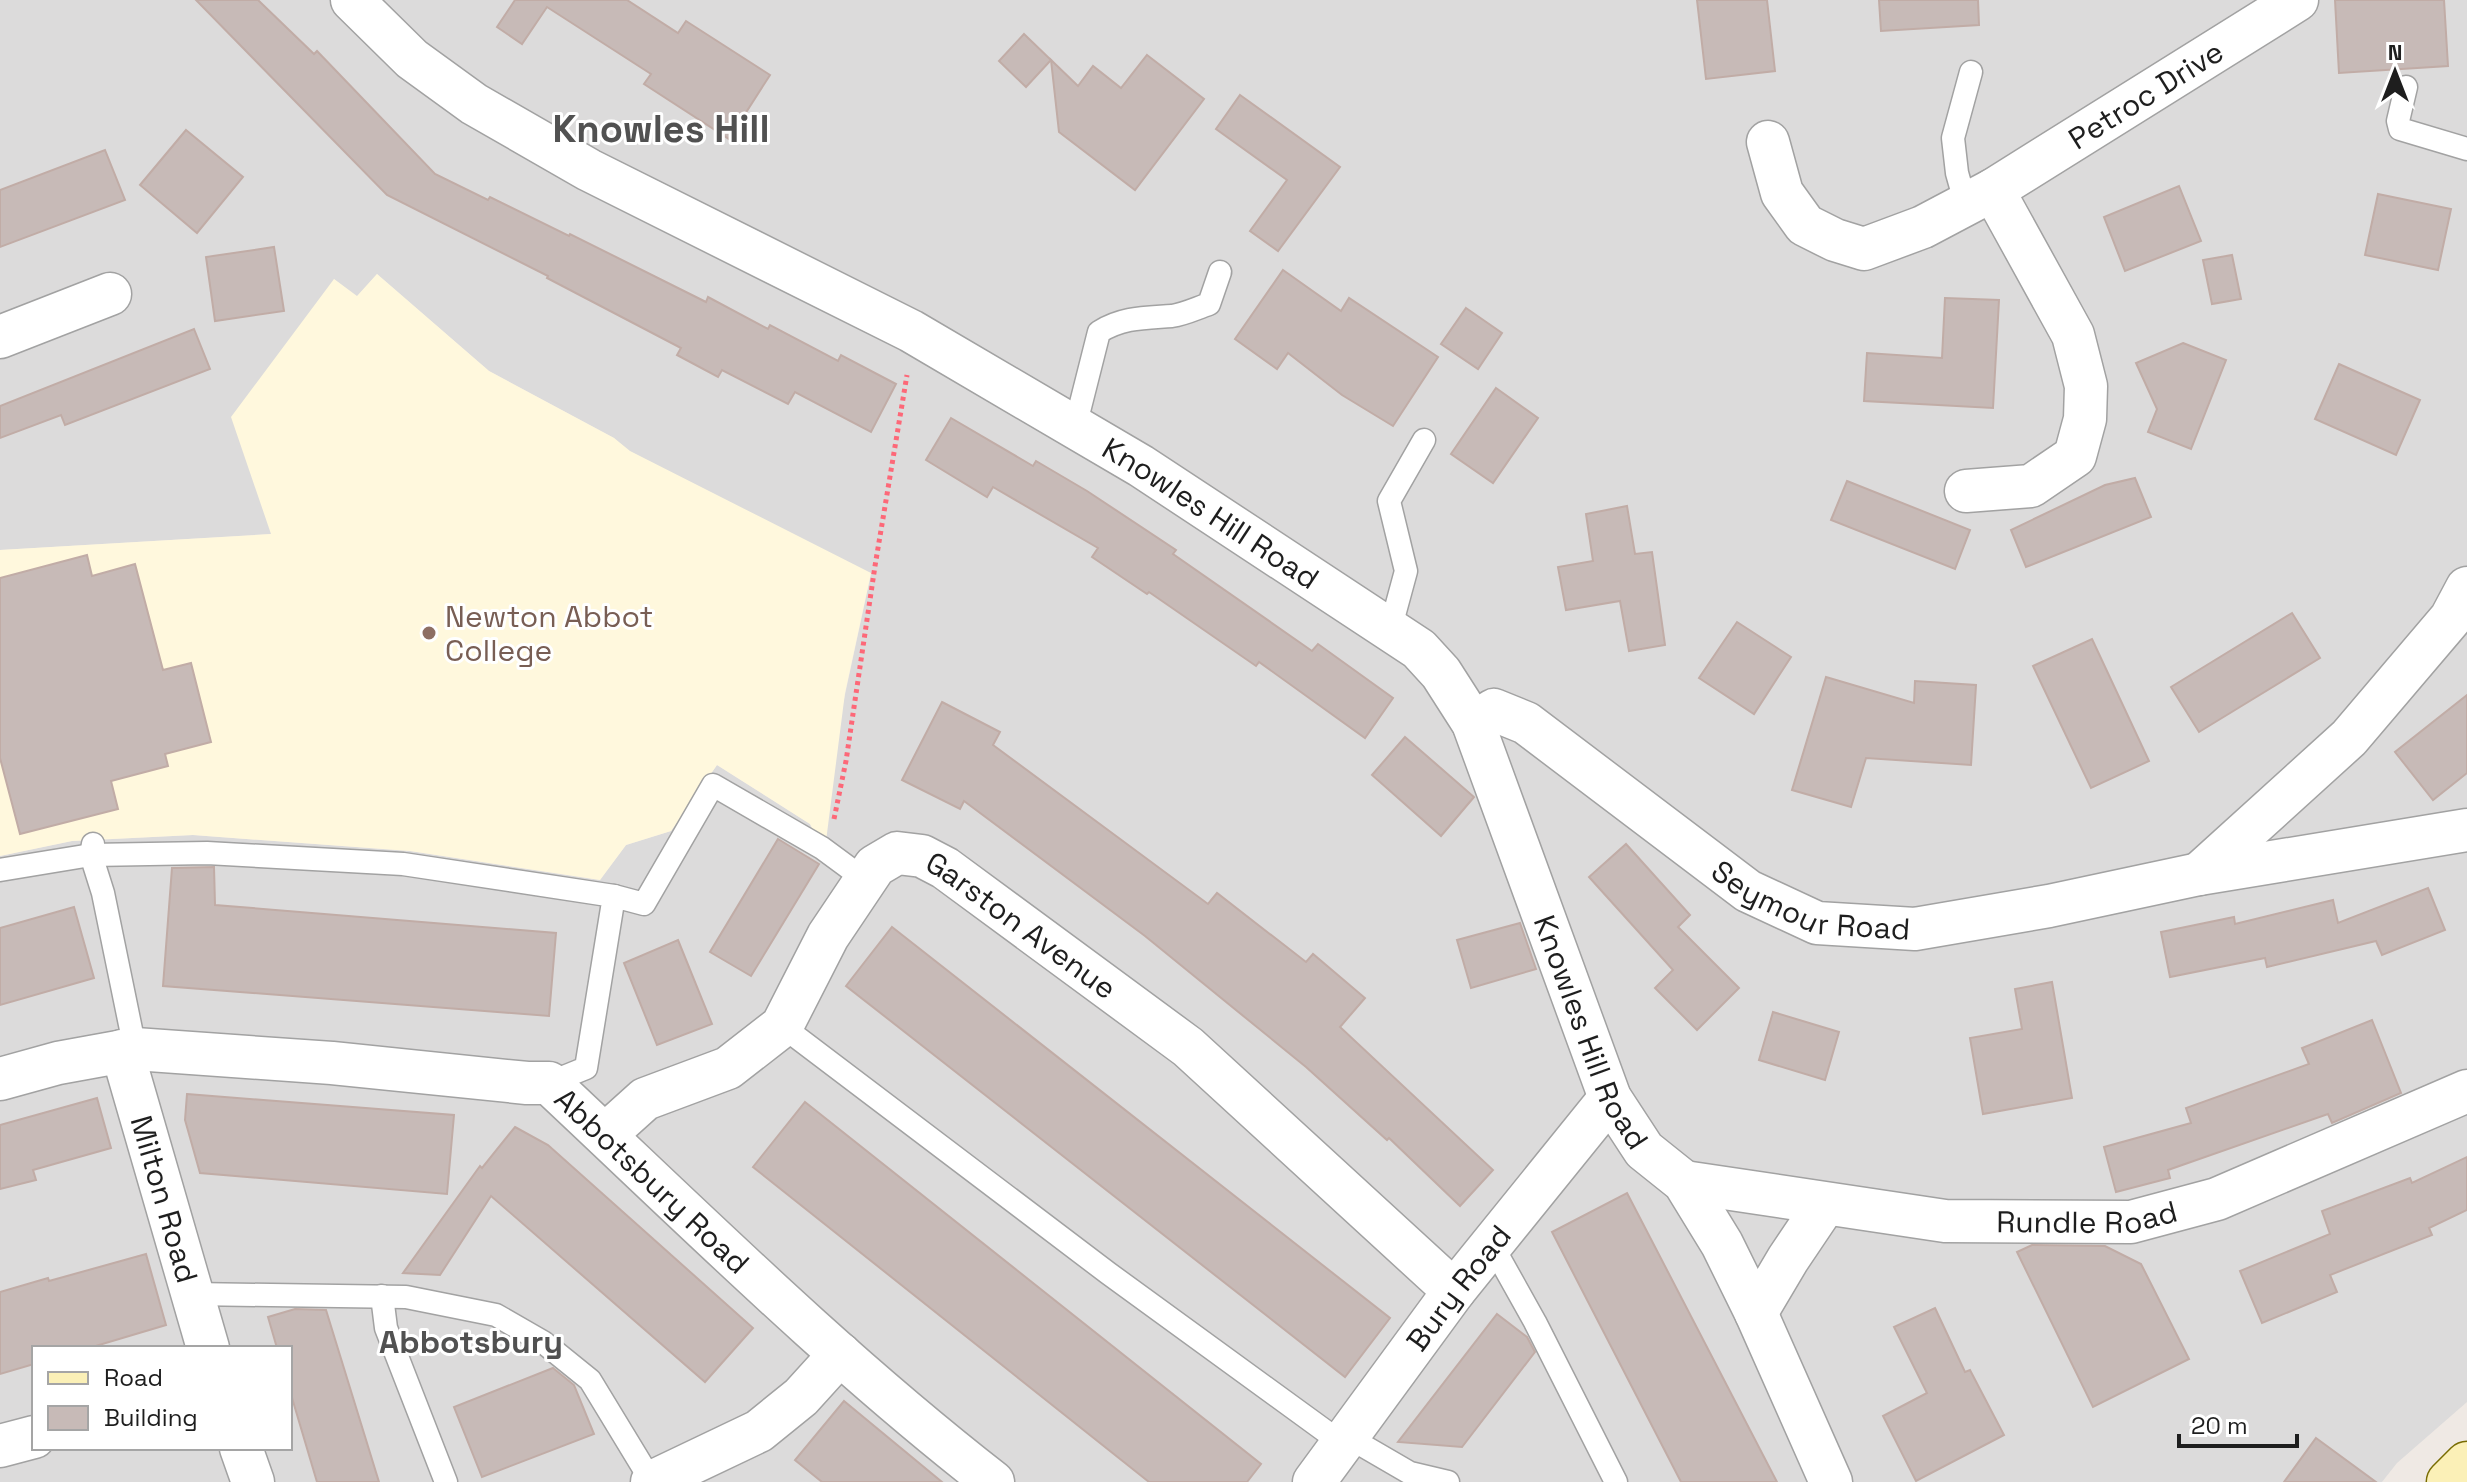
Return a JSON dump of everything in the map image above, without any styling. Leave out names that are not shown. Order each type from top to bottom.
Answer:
[{"type":"main road","points":[[2449,1482],[2467,1464]]},
{"type":"street","name":"Knowles Hill Road","points":[[352,0],[412,59],[474,104],[589,170],[911,331],[1141,466],[1419,649],[1441,673],[1473,723],[1610,1098],[1644,1150],[1684,1182],[1722,1244],[1831,1482]]},
{"type":"street","name":"Petroc Drive","points":[[1768,142],[1782,193],[1805,225],[1835,240],[1864,249],[1923,227],[1980,198],[2145,97],[2282,4]]},
{"type":"street","points":[[1966,491],[2031,486],[2075,456],[2085,419],[2086,386],[2073,335],[1980,198]]},
{"type":"street","points":[[0,337],[110,294]]},
{"type":"street","points":[[2199,874],[2349,738],[2462,608]]},
{"type":"street","name":"Seymour Road","points":[[1473,723],[1494,710],[1526,723],[1748,891],[1817,923],[1915,929],[2049,906],[2199,874],[2467,830]]},
{"type":"street","name":"Garston Avenue","points":[[605,1135],[645,1099],[728,1068],[782,1026],[828,936],[864,879],[875,866],[897,853],[922,856],[945,868],[1188,1047],[1454,1291]]},
{"type":"street","name":"Abbotsbury Road","points":[[0,1079],[58,1063],[128,1050],[332,1063],[549,1083],[840,1354],[926,1430],[993,1482]]},
{"type":"street","name":"Milton Road","points":[[128,1050],[207,1346]]},
{"type":"street","name":"Rundle Road","points":[[1684,1182],[1945,1221],[2131,1222],[2217,1199],[2467,1091]]},
{"type":"street","name":"Bury Road","points":[[1314,1482],[1454,1291],[1610,1098]]},
{"type":"street","points":[[1756,1313],[1825,1204]]},
{"type":"street","points":[[652,1482],[759,1431],[801,1397],[840,1354]]},
{"type":"street","points":[[0,1446],[32,1438]]},
{"type":"street","points":[[242,1450],[253,1482]]},
{"type":"lane","points":[[1971,72],[1953,138],[1957,173],[1980,198]]},
{"type":"lane","points":[[2406,87],[2398,121],[2400,129],[2467,149]]},
{"type":"lane","points":[[1075,427],[1099,332],[1114,323],[1149,316],[1175,316],[1209,304],[1220,272]]},
{"type":"lane","points":[[1390,630],[1406,571],[1389,501],[1424,440]]},
{"type":"lane","points":[[0,870],[92,847],[207,853],[403,864],[614,896],[644,904],[713,785],[822,848],[864,879]]},
{"type":"lane","points":[[92,847],[103,893],[128,1050]]},
{"type":"lane","points":[[549,1083],[586,1068],[614,896]]},
{"type":"lane","points":[[782,1026],[1096,1263],[1346,1440],[1410,1473],[1448,1482]]},
{"type":"lane","points":[[1492,1245],[1535,1322],[1616,1482]]},
{"type":"lane","points":[[192,1294],[406,1297],[496,1315],[543,1342],[590,1380],[652,1482]]},
{"type":"lane","points":[[382,1296],[386,1328],[446,1482]]},
{"type":"path","points":[[833,822],[862,664],[875,566],[907,380],[911,331]]},
{"type":"shaded area","points":[[0,0],[2467,0],[2467,1402],[2397,1463],[2382,1482],[0,1482],[0,856],[72,841],[193,835],[410,851],[600,880],[626,845],[671,831],[717,765],[810,824],[815,834],[871,574],[629,451],[614,438],[489,371],[377,274],[357,297],[334,279],[272,534],[0,550]]},
{"type":"shaded area","name":"Newton Abbot College","points":[[377,274],[489,371],[614,438],[630,451],[871,573],[845,693],[826,841],[815,834],[810,824],[717,765],[671,831],[626,845],[600,880],[410,851],[193,835],[72,841],[0,856],[0,550],[271,534],[231,417],[334,279],[357,296]]},
{"type":"building","points":[[196,0],[258,0],[314,54],[317,51],[435,174],[570,234],[706,302],[708,297],[768,329],[770,325],[838,361],[841,355],[896,384],[871,432],[795,392],[788,404],[722,370],[718,377],[677,355],[681,348],[548,276],[387,195]]},
{"type":"building","points":[[515,0],[627,0],[678,33],[686,21],[770,75],[729,139],[644,84],[651,74],[547,7],[522,44],[497,27]]},
{"type":"building","points":[[1697,0],[1767,0],[1775,71],[1706,79]]},
{"type":"building","points":[[1879,0],[1978,0],[1979,25],[1881,31]]},
{"type":"building","points":[[2335,0],[2444,0],[2448,66],[2339,73]]},
{"type":"building","points":[[1024,34],[1051,60],[1026,87],[999,61]]},
{"type":"building","points":[[1147,55],[1204,99],[1135,190],[1059,132],[1051,60],[1078,86],[1093,66],[1121,88]]},
{"type":"building","points":[[1240,95],[1340,167],[1278,251],[1250,231],[1287,180],[1216,129]]},
{"type":"building","points":[[186,130],[243,177],[197,233],[140,185]]},
{"type":"building","points":[[105,150],[125,200],[0,247],[0,190]]},
{"type":"building","points":[[2179,186],[2201,241],[2125,271],[2104,217]]},
{"type":"building","points":[[2378,194],[2451,209],[2438,270],[2365,255]]},
{"type":"building","points":[[274,247],[284,311],[215,321],[206,257]]},
{"type":"building","points":[[2232,255],[2241,299],[2212,304],[2203,260]]},
{"type":"building","points":[[1283,270],[1341,311],[1349,298],[1438,357],[1393,426],[1342,395],[1288,353],[1277,369],[1235,339]]},
{"type":"building","points":[[1945,298],[1999,300],[1993,408],[1864,401],[1867,353],[1942,358]]},
{"type":"building","points":[[1466,308],[1502,333],[1478,369],[1441,344]]},
{"type":"building","points":[[194,329],[210,369],[65,425],[61,415],[0,438],[0,406]]},
{"type":"building","points":[[2183,343],[2226,360],[2191,449],[2148,432],[2157,409],[2136,363]]},
{"type":"building","points":[[2339,364],[2420,400],[2396,455],[2315,419]]},
{"type":"building","points":[[1496,388],[1538,418],[1493,483],[1451,454]]},
{"type":"building","points":[[951,418],[1033,466],[1036,461],[1087,491],[1176,550],[1173,554],[1312,651],[1318,644],[1393,698],[1365,738],[1259,662],[1256,666],[1149,592],[1147,594],[1092,557],[1098,548],[993,487],[987,497],[926,460]]},
{"type":"building","points":[[2135,478],[2151,517],[2026,567],[2011,530],[2105,485]]},
{"type":"building","points":[[1847,481],[1970,530],[1955,569],[1831,520]]},
{"type":"building","points":[[1627,506],[1635,554],[1652,552],[1665,645],[1629,651],[1620,601],[1566,610],[1558,567],[1593,561],[1586,514]]},
{"type":"building","points":[[87,555],[92,576],[135,564],[163,670],[191,663],[211,742],[165,754],[168,766],[111,781],[118,809],[20,834],[0,758],[0,578]]},
{"type":"building","points":[[2292,613],[2320,658],[2199,732],[2171,687]]},
{"type":"building","points":[[1737,622],[1791,657],[1754,714],[1699,678]]},
{"type":"building","points":[[2092,639],[2149,761],[2091,788],[2033,666]]},
{"type":"building","points":[[1826,677],[1914,703],[1915,681],[1976,685],[1971,765],[1866,758],[1851,807],[1792,790]]},
{"type":"building","points":[[2467,695],[2467,773],[2433,800],[2395,752]]},
{"type":"building","points":[[942,702],[1000,732],[993,745],[1208,904],[1217,893],[1306,962],[1313,954],[1365,998],[1340,1027],[1493,1170],[1460,1206],[1389,1138],[1387,1140],[1306,1067],[1145,936],[964,801],[960,809],[902,780]]},
{"type":"building","points":[[1405,737],[1474,797],[1441,836],[1372,775]]},
{"type":"building","points":[[778,839],[819,864],[751,976],[710,952]]},
{"type":"building","points":[[1626,844],[1690,915],[1678,927],[1739,988],[1697,1030],[1655,988],[1673,970],[1589,877]]},
{"type":"building","points":[[214,867],[215,905],[556,933],[549,1016],[163,986],[172,868]]},
{"type":"building","points":[[2428,888],[2445,930],[2382,955],[2376,941],[2267,967],[2265,958],[2170,977],[2161,932],[2234,917],[2235,924],[2333,900],[2338,923]]},
{"type":"building","points":[[74,907],[94,978],[0,1005],[0,928]]},
{"type":"building","points":[[1520,923],[1536,969],[1471,988],[1457,940]]},
{"type":"building","points":[[892,927],[1390,1318],[1345,1377],[846,986]]},
{"type":"building","points":[[678,940],[712,1024],[657,1045],[624,963]]},
{"type":"building","points":[[2052,982],[2072,1098],[1983,1114],[1970,1038],[2022,1029],[2015,989]]},
{"type":"building","points":[[1773,1012],[1839,1032],[1825,1080],[1759,1060]]},
{"type":"building","points":[[2372,1020],[2401,1093],[2332,1123],[2328,1114],[2168,1170],[2170,1178],[2116,1192],[2104,1147],[2191,1123],[2186,1108],[2309,1064],[2302,1048]]},
{"type":"building","points":[[187,1094],[454,1115],[447,1194],[200,1173],[185,1120]]},
{"type":"building","points":[[97,1098],[111,1148],[33,1170],[36,1180],[0,1189],[0,1125]]},
{"type":"building","points":[[805,1102],[1261,1464],[1247,1482],[1149,1482],[753,1167]]},
{"type":"building","points":[[515,1127],[548,1145],[753,1328],[705,1382],[491,1196],[440,1275],[403,1273],[480,1166],[482,1168]]},
{"type":"building","points":[[2467,1157],[2467,1210],[2429,1228],[2432,1235],[2330,1275],[2337,1292],[2262,1323],[2240,1271],[2330,1234],[2322,1211],[2410,1178],[2412,1183]]},
{"type":"building","points":[[1627,1193],[1777,1482],[1681,1482],[1552,1232]]},
{"type":"building","points":[[2032,1245],[2105,1246],[2141,1264],[2189,1359],[2093,1407],[2017,1252]]},
{"type":"building","points":[[146,1254],[166,1325],[96,1346],[32,1346],[32,1365],[0,1374],[0,1292],[48,1278],[49,1281]]},
{"type":"building","points":[[1935,1308],[1965,1372],[1970,1370],[2004,1435],[1916,1481],[1883,1416],[1927,1393],[1894,1327]]},
{"type":"building","points":[[295,1309],[326,1310],[379,1482],[317,1482],[292,1398],[292,1346],[276,1346],[268,1317]]},
{"type":"building","points":[[1497,1314],[1527,1337],[1535,1352],[1462,1447],[1398,1442]]},
{"type":"building","points":[[553,1368],[574,1385],[594,1434],[482,1477],[454,1407]]},
{"type":"building","points":[[844,1401],[942,1482],[822,1482],[795,1460]]},
{"type":"building","points":[[2316,1438],[2376,1482],[2284,1482]]},
{"type":"place","name":"Newton Abbot College","points":[[429,633]]},
{"type":"district","name":"Knowles Hill","points":[[661,129]]},
{"type":"district","name":"Abbotsbury","points":[[471,1342]]}]
